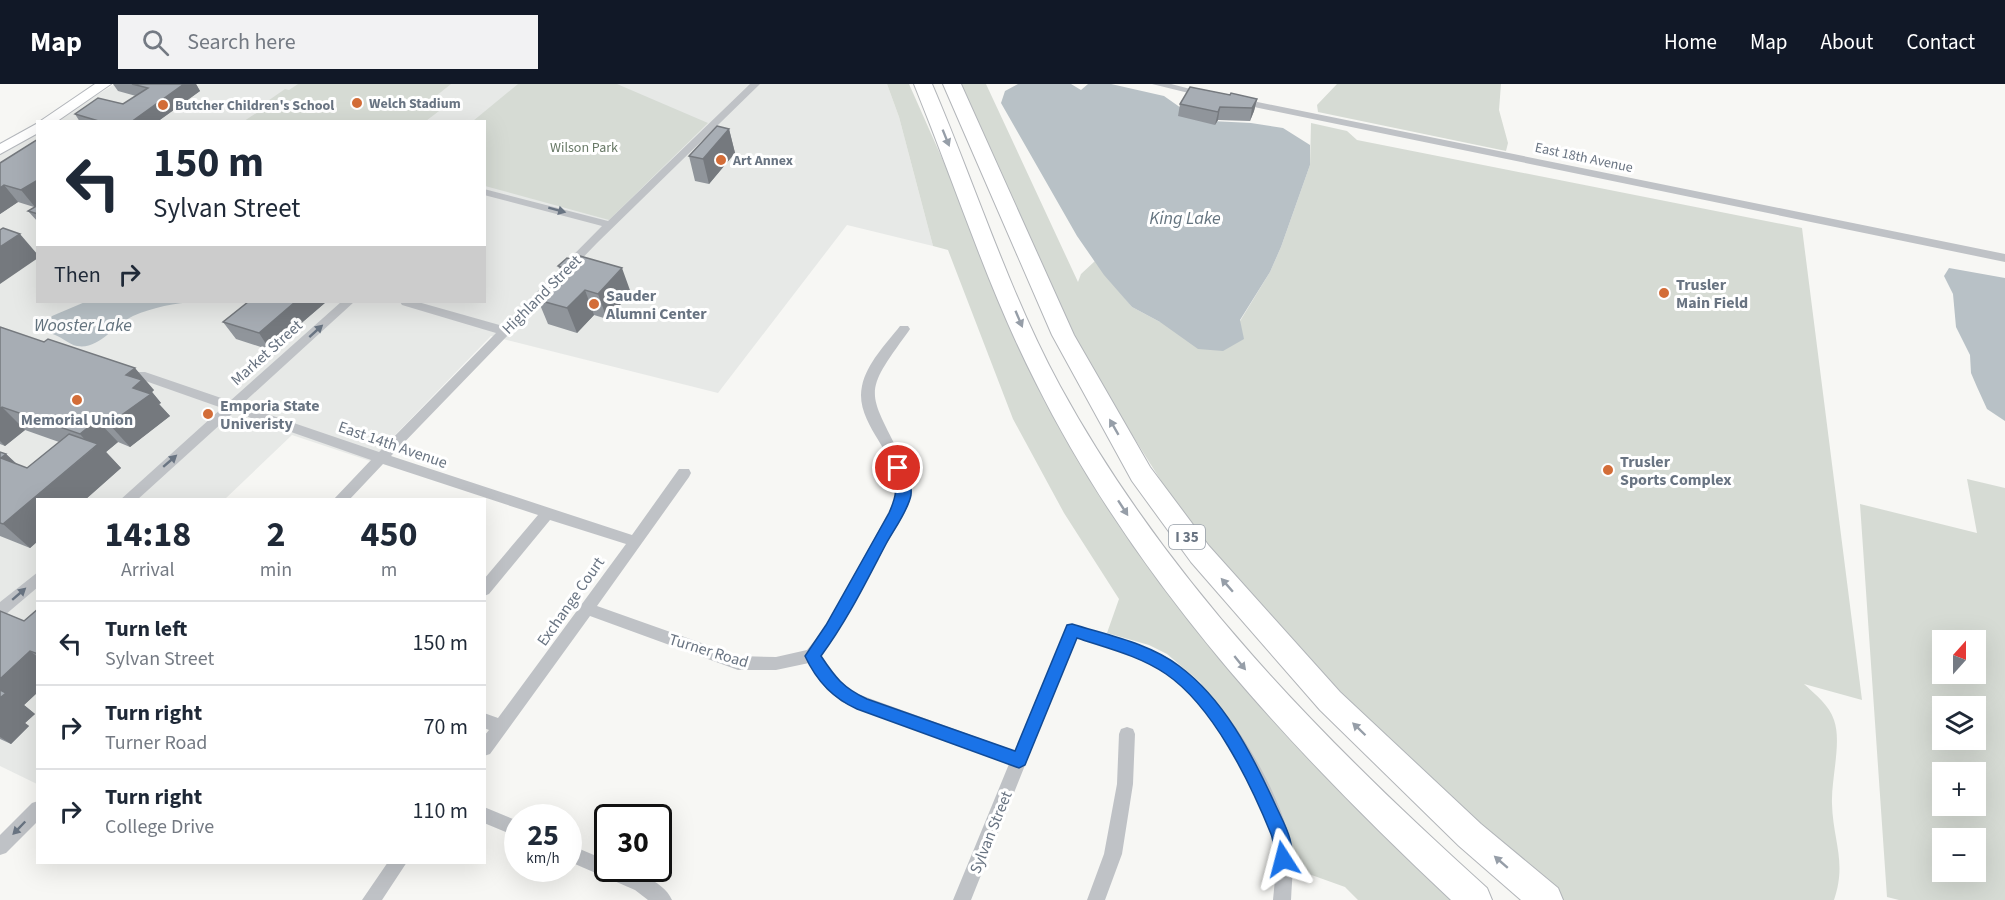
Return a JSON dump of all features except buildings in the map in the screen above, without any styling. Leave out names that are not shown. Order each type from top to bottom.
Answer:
[{"type":"highway","name":"I 35","points":[[923,84],[1039,364],[1090,456],[1132,522],[1173,580],[1277,706],[1412,843],[1475,900]]},
{"type":"highway","name":"I 35","points":[[952,84],[1063,334],[1141,474],[1200,554],[1330,701],[1470,835],[1546,900]]},
{"type":"main road","points":[[49,120],[104,84]]},
{"type":"main road","points":[[0,150],[35,131]]},
{"type":"street","name":"Highland Street","points":[[342,498],[504,331],[755,84]]},
{"type":"street","name":"East 18th Avenue","points":[[1157,84],[2005,258]]},
{"type":"street","points":[[486,192],[611,225]]},
{"type":"street","name":"Market Street","points":[[129,498],[347,303]]},
{"type":"street","points":[[408,303],[504,331]]},
{"type":"street","points":[[904,329],[874,374],[868,388],[868,401],[898,468],[904,495],[896,514],[832,629],[812,656],[832,686],[847,697],[1019,760]]},
{"type":"street","name":"East 14th Avenue","points":[[141,375],[547,514],[635,541]]},
{"type":"street","name":"Exchange Court","points":[[486,746],[684,473]]},
{"type":"street","points":[[486,588],[547,514]]},
{"type":"street","points":[[0,611],[36,580]]},
{"type":"street","name":"Turner Road","points":[[587,609],[738,663],[758,665],[782,663],[812,656]]},
{"type":"street","name":"Sylvan Street","points":[[962,900],[1072,630],[1147,655],[1172,669],[1189,683],[1216,716],[1246,759],[1281,837],[1282,900]]},
{"type":"street","points":[[486,721],[501,727]]},
{"type":"street","points":[[1096,900],[1113,854],[1125,784],[1127,735]]},
{"type":"street","points":[[0,847],[36,811]]},
{"type":"street","points":[[486,816],[504,824]]},
{"type":"street","points":[[582,858],[641,884],[663,900]]},
{"type":"street","points":[[371,900],[398,864]]},
{"type":"shaded area","name":"Emporia State Univeristy","points":[[115,84],[887,84],[899,117],[933,246],[847,225],[718,393],[491,336],[370,461],[292,435],[226,498],[36,498],[36,784],[0,766],[0,155],[36,133],[36,303],[486,303],[486,120],[56,120]]},
{"type":"green space","name":"Welch Stadium","points":[[298,84],[451,84],[436,96],[452,101],[427,120],[246,120],[266,107],[262,105],[285,89],[289,90]]},
{"type":"green space","name":"Wilson Park","points":[[518,84],[617,84],[708,123],[609,220],[486,186],[486,120],[474,120]]},
{"type":"green space","points":[[887,84],[909,84],[965,210],[1033,376],[1094,487],[1168,593],[1238,679],[1455,900],[1358,900],[1345,887],[1292,868],[1245,747],[1200,682],[1167,654],[1149,645],[1107,633],[1119,599],[1064,513],[1013,419],[948,250],[933,246],[899,117]]},
{"type":"green space","points":[[959,84],[986,84],[1078,282],[1081,274],[1095,261],[1132,307],[1160,322],[1240,321],[1270,272],[1281,247],[1310,165],[1311,123],[1347,131],[1357,140],[1802,228],[1862,700],[1804,684],[1822,700],[1834,720],[1836,729],[1837,750],[1832,804],[1839,874],[1834,900],[1562,900],[1392,749],[1263,615],[1180,511],[1082,355]]},
{"type":"green space","points":[[1337,84],[1501,84],[1499,110],[1508,143],[1506,151],[1318,112],[1317,105]]},
{"type":"green space","points":[[1967,479],[2005,488],[2005,900],[1899,900],[1887,897],[1860,504],[1977,533]]},
{"type":"water","name":"King Lake","points":[[1018,84],[1071,84],[1081,90],[1088,84],[1111,84],[1164,96],[1191,115],[1212,121],[1251,123],[1283,128],[1310,145],[1310,165],[1281,247],[1270,272],[1240,320],[1244,339],[1223,351],[1198,349],[1160,322],[1132,307],[1104,275],[1077,236],[1001,103],[1005,91]]},
{"type":"water","points":[[1949,268],[2005,278],[2005,421],[1987,409],[1971,373],[1970,355],[1956,327],[1953,294],[1944,276]]},
{"type":"water","name":"Wooster Lake","points":[[83,303],[180,303],[133,316],[99,341],[85,346],[74,345],[48,333],[44,327],[52,316]]},
{"type":"place","name":"Welch Stadium","points":[[357,103]]},
{"type":"place","name":"Butcher Children's School","points":[[163,105]]},
{"type":"place","name":"Art Annex","points":[[721,160]]},
{"type":"place","name":"Trusler Main Field","points":[[1664,293]]},
{"type":"place","name":"Sauder Alumni Center","points":[[594,304]]},
{"type":"place","name":"Memorial Union","points":[[77,400]]},
{"type":"place","name":"Emporia State Univeristy","points":[[208,414]]},
{"type":"place","name":"Trusler Sports Complex","points":[[1608,470]]},
{"type":"route","points":[[898,468],[904,495],[896,514],[832,629],[812,656],[832,686],[847,697],[863,704],[1019,760],[1072,630],[1147,655],[1172,669],[1189,683],[1216,716],[1246,759],[1271,810],[1281,837],[1283,859]]}]
